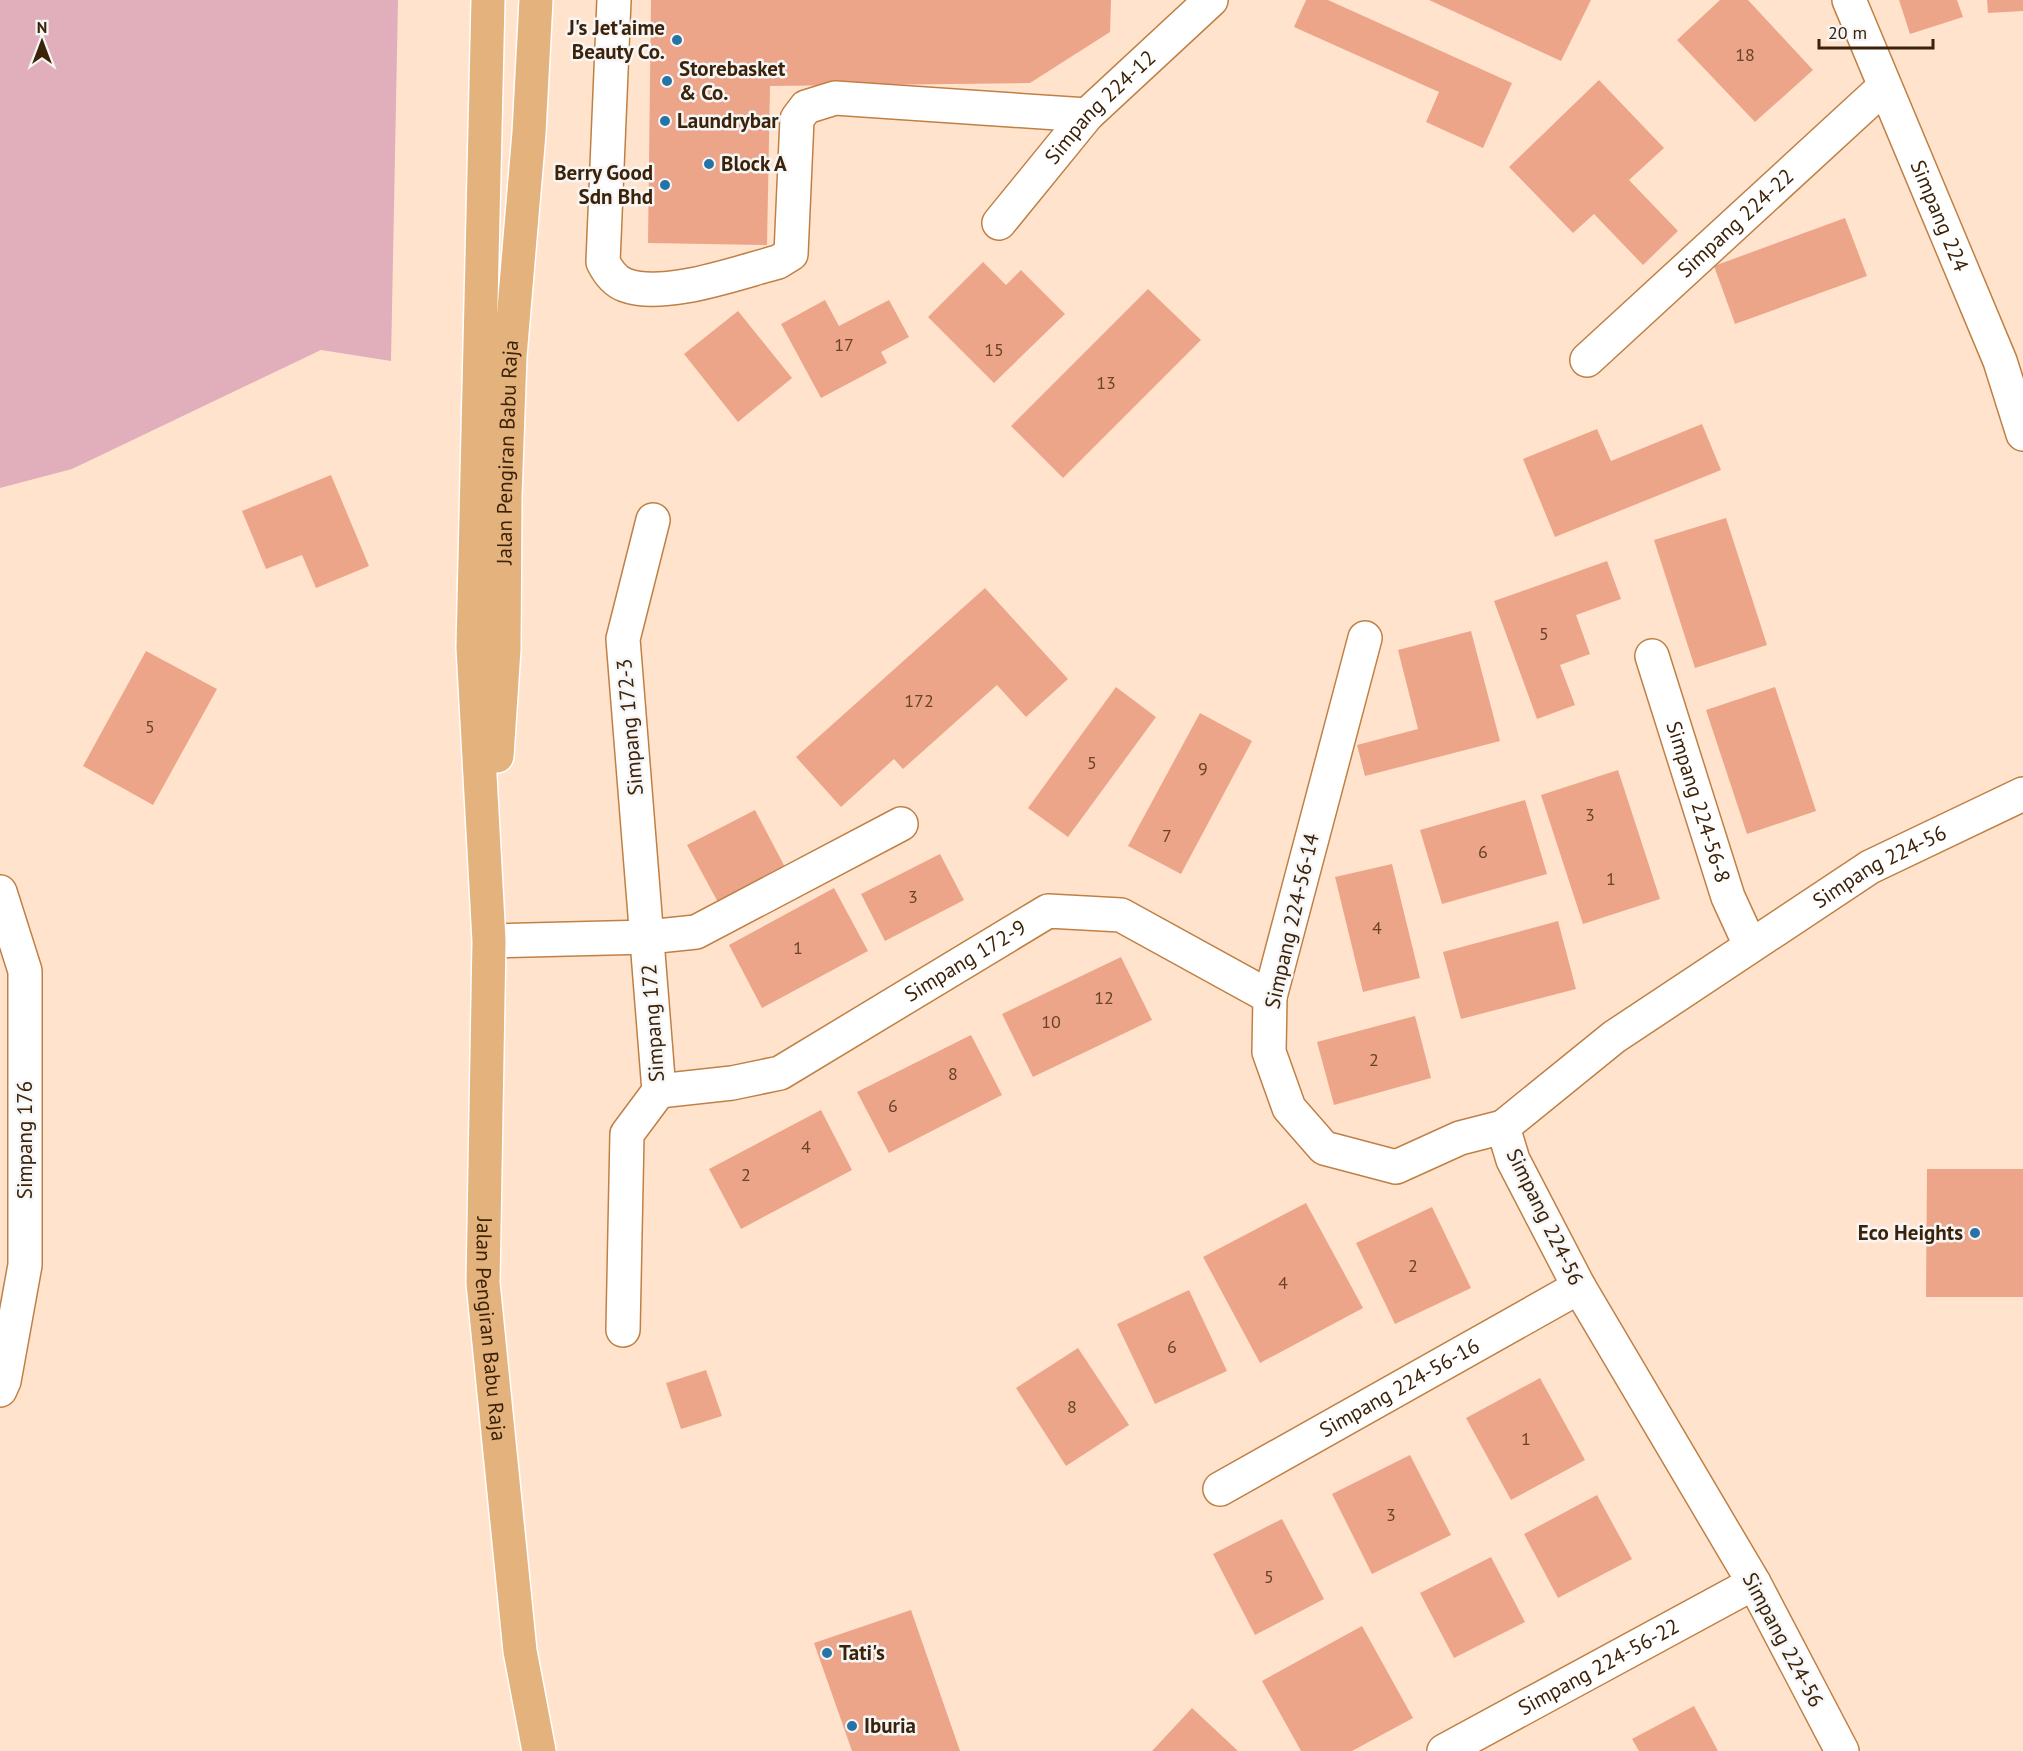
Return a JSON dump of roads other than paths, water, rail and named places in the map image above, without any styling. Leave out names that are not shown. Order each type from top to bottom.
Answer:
[{"type":"main road","name":"Jalan Pengiran Babu Raja","points":[[488,0],[473,647],[489,941],[483,1283],[520,1651],[539,1751]]},
{"type":"main road","name":"Jalan Pengiran Babu Raja","points":[[488,905],[504,649],[505,496],[510,356],[529,133],[536,0]]},
{"type":"street","points":[[614,0],[603,262],[610,274],[625,285],[677,289],[778,262],[791,254],[797,119],[806,107],[835,98],[1087,115]]},
{"type":"street","name":"Simpang 224-12","points":[[999,223],[1087,115],[1211,0]]},
{"type":"street","name":"Simpang 224","points":[[1849,0],[2000,361],[2023,434]]},
{"type":"street","name":"Simpang 224-22","points":[[1587,360],[1884,87]]},
{"type":"street","name":"Simpang 172-3","points":[[648,937],[623,639],[653,520]]},
{"type":"street","name":"Simpang 224-56-14","points":[[1365,638],[1270,997],[1269,1052],[1289,1108],[1324,1148],[1396,1167],[1460,1137],[1503,1127]]},
{"type":"street","name":"Simpang 224-56-8","points":[[1652,657],[1728,897],[1750,945]]},
{"type":"street","name":"Simpang 224-56","points":[[1842,1751],[1754,1583],[1579,1287],[1513,1160],[1503,1127],[1614,1037],[1870,867],[2023,794]]},
{"type":"street","points":[[648,937],[696,932],[900,824]]},
{"type":"street","name":"Simpang 176","points":[[0,892],[25,971],[25,1265],[4,1381],[0,1389]]},
{"type":"street","name":"Simpang 172-9","points":[[659,1091],[732,1083],[780,1073],[1048,911],[1121,915],[1270,997]]},
{"type":"street","name":"Simpang 172","points":[[489,941],[648,937],[659,1091],[627,1134],[623,1330]]},
{"type":"street","name":"Simpang 224-56-16","points":[[1220,1489],[1579,1287]]},
{"type":"street","name":"Simpang 224-56-22","points":[[1444,1751],[1754,1583]]},
{"type":"place","name":"J's Jet'aime Beauty Co.","points":[[677,40]]},
{"type":"place","name":"Storebasket & Co.","points":[[667,81]]},
{"type":"place","name":"Laundrybar","points":[[665,121]]},
{"type":"place","name":"Block A","points":[[709,164]]},
{"type":"place","name":"Berry Good Sdn Bhd","points":[[665,185]]},
{"type":"place","name":"Eco Heights","points":[[1975,1233]]},
{"type":"place","name":"Tati's","points":[[827,1653]]},
{"type":"place","name":"Iburia","points":[[852,1726]]}]
